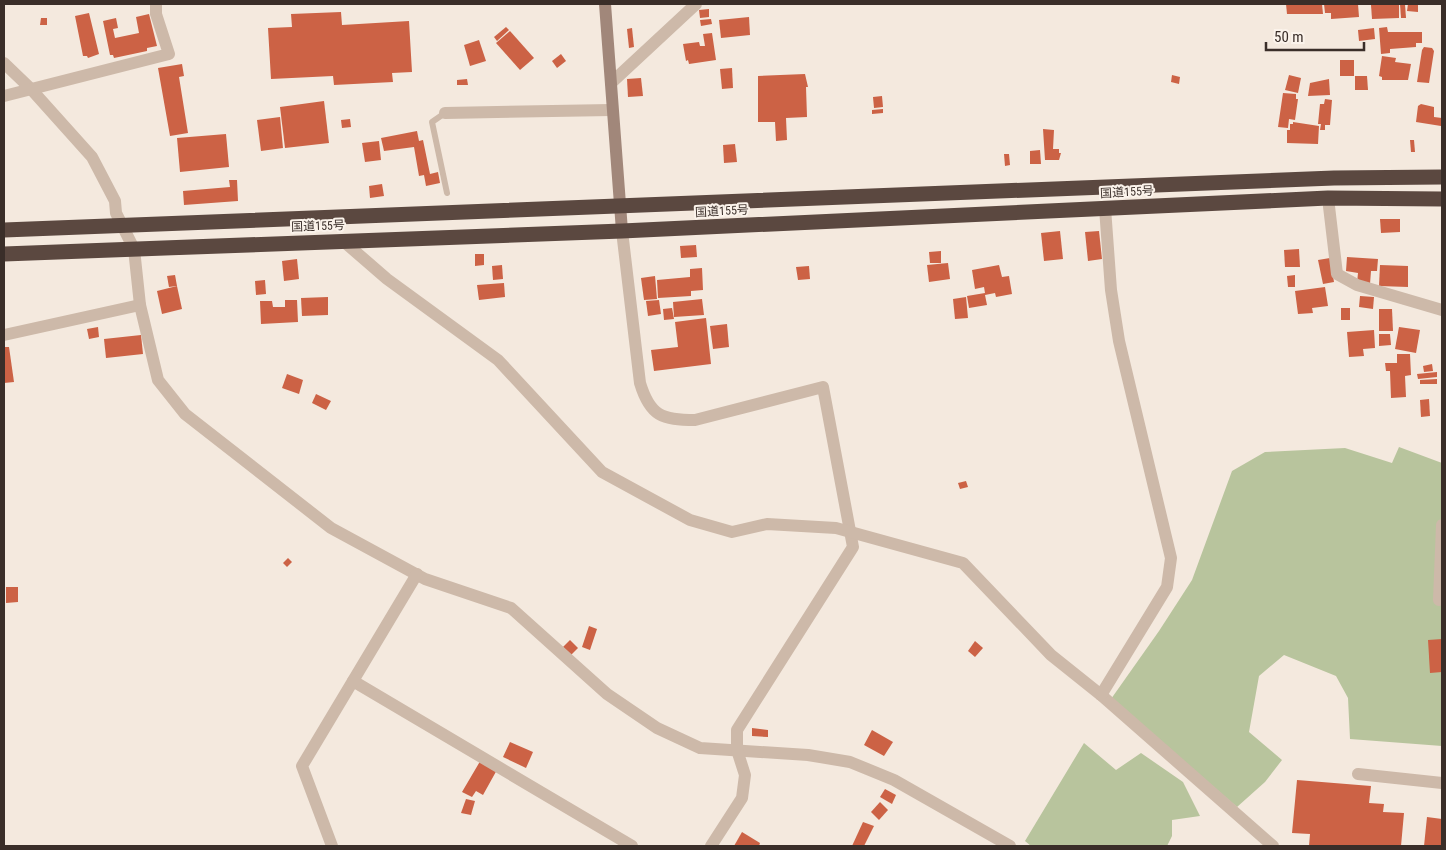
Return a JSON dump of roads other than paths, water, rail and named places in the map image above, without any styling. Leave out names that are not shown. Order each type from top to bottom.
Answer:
[{"type":"highway","name":"国道155号","points":[[4,230],[1334,178],[1442,176]]},
{"type":"highway","name":"国道155号","points":[[4,254],[622,231],[1328,198],[1442,199]]},
{"type":"street","points":[[4,96],[170,54],[156,14],[156,4]]},
{"type":"street","points":[[605,4],[611,83],[611,110],[622,231],[640,383],[646,402],[659,414],[674,420],[695,420],[823,387],[853,547],[737,730],[737,750],[745,775],[742,798],[711,846]]},
{"type":"street","points":[[611,83],[696,4]]},
{"type":"street","points":[[4,63],[31,89],[92,157],[115,201],[116,214],[124,225],[134,249],[140,305],[158,380],[185,414],[331,528],[425,579],[511,608],[607,694],[657,728],[700,748],[808,755],[850,762],[894,780],[1010,846]]},
{"type":"street","points":[[444,113],[611,110]]},
{"type":"street","points":[[1328,198],[1337,274],[1357,285],[1442,310]]},
{"type":"street","points":[[1101,695],[1167,587],[1171,558],[1119,341],[1112,290],[1105,208]]},
{"type":"street","points":[[342,240],[387,279],[498,360],[602,472],[690,520],[732,532],[767,524],[836,528],[963,563],[1051,655],[1101,695],[1273,846]]},
{"type":"street","points":[[4,335],[140,305]]},
{"type":"street","points":[[1439,600],[1442,525]]},
{"type":"street","points":[[332,846],[302,766],[417,574]]},
{"type":"street","points":[[353,681],[632,846]]},
{"type":"street","points":[[1358,774],[1442,783]]},
{"type":"lane","points":[[444,113],[432,122],[447,193]]}]
